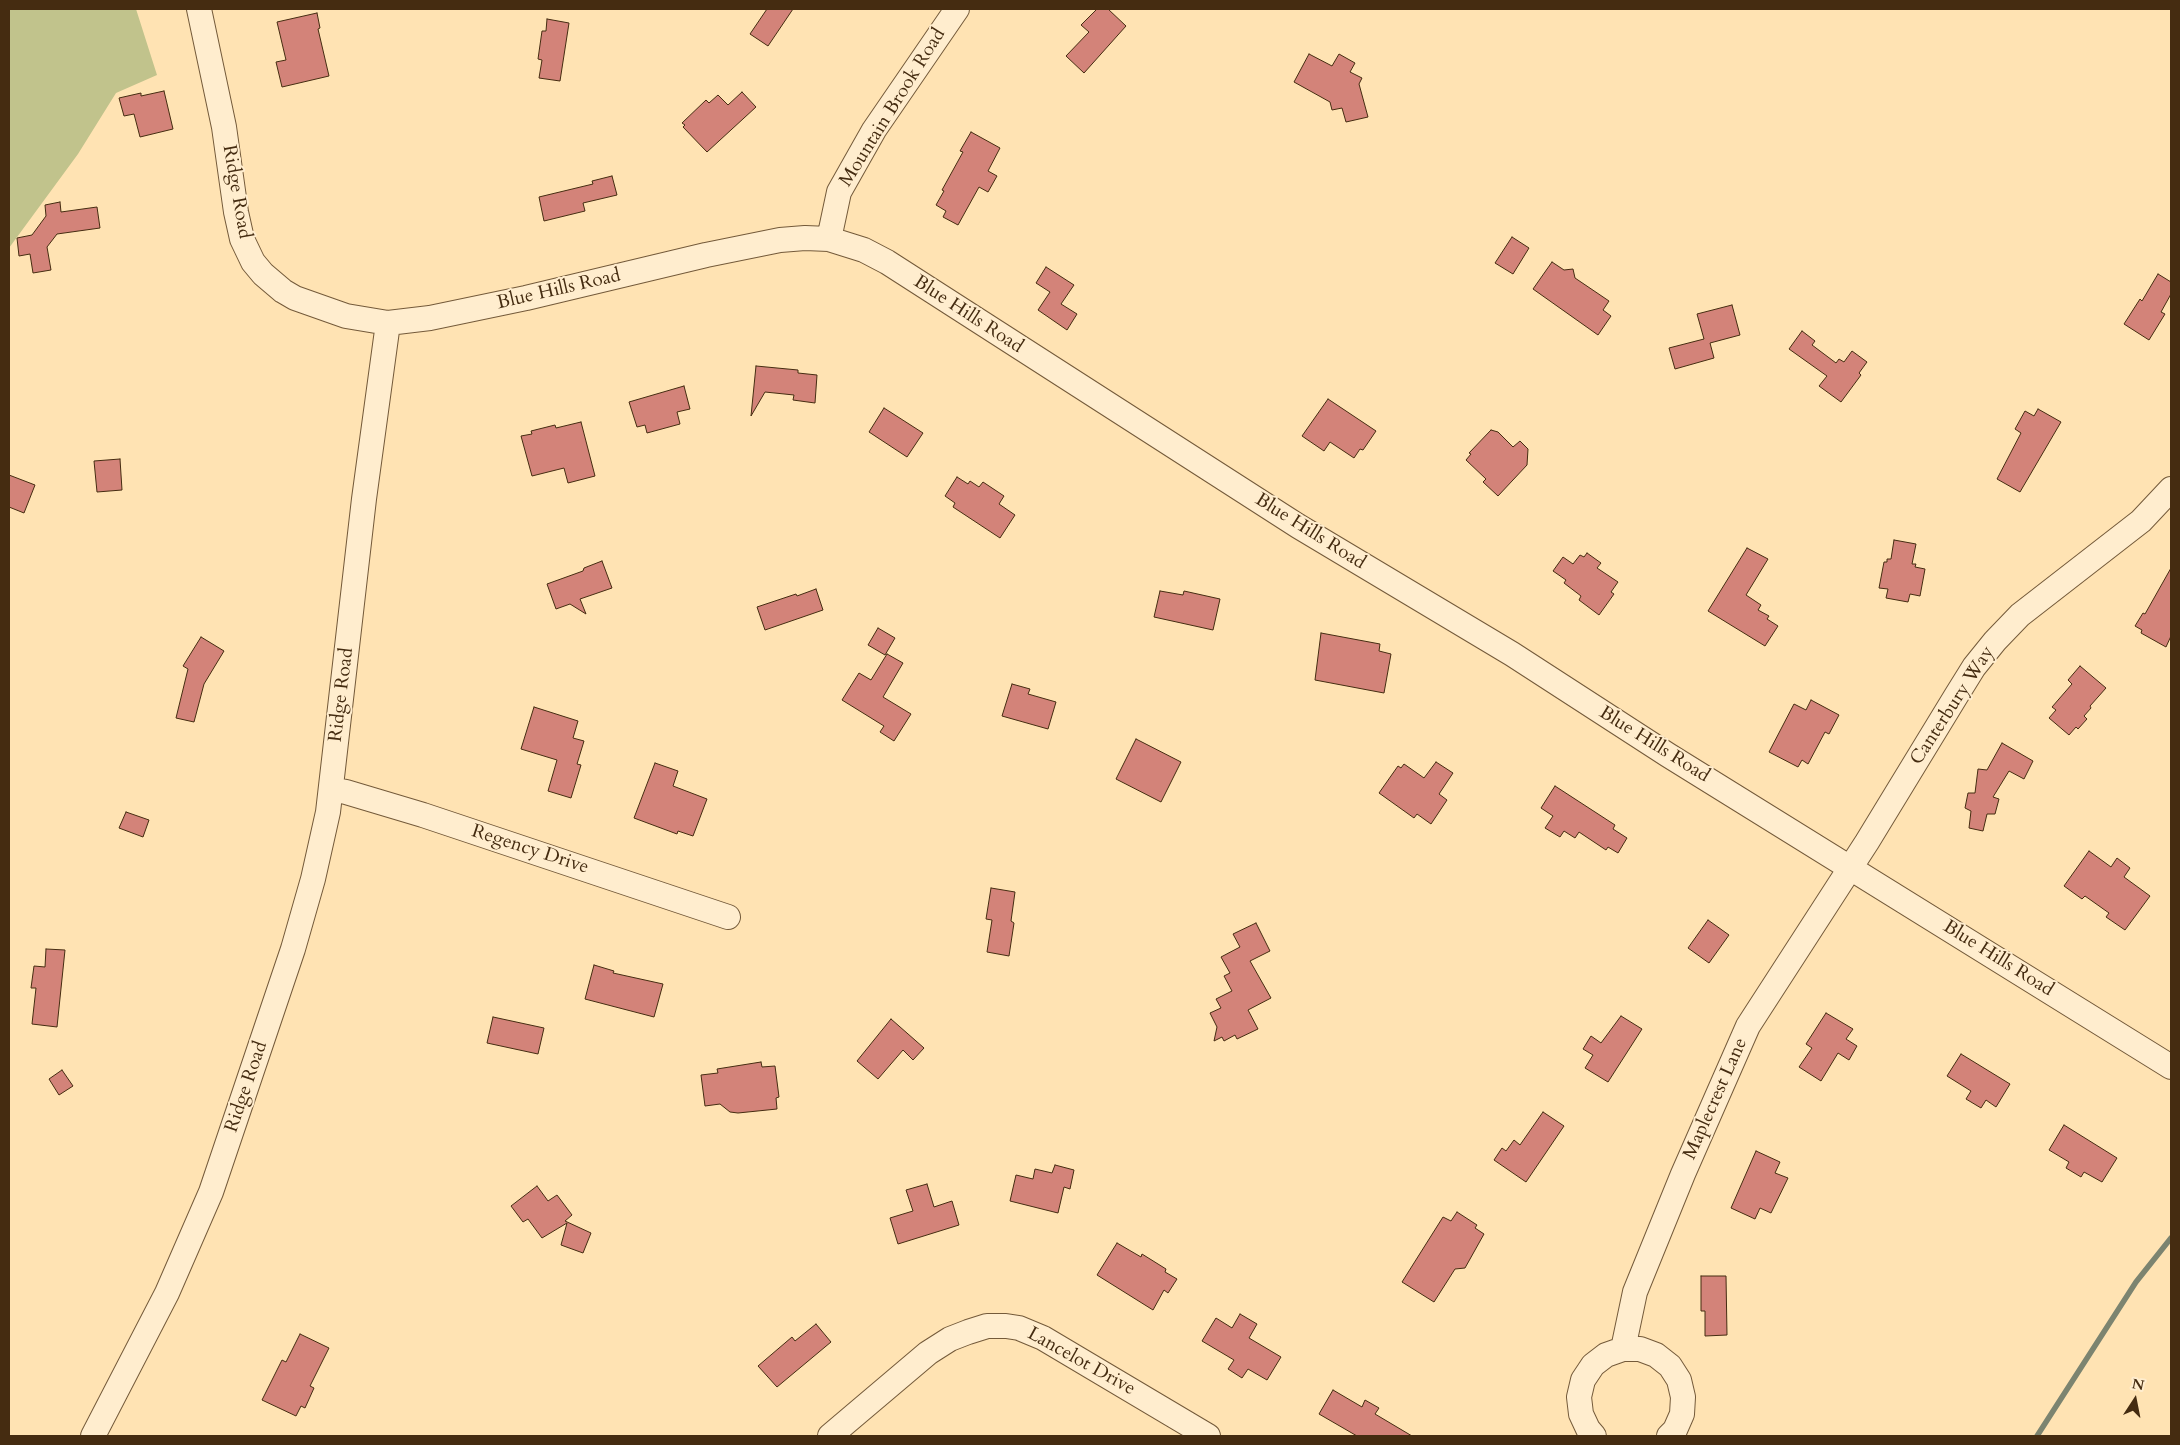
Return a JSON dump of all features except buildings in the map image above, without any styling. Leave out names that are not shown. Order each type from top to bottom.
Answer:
[{"type":"street","name":"Ridge Road","points":[[93,1436],[167,1293],[211,1192],[293,949],[317,862],[331,789],[364,499],[388,323],[346,316],[296,298],[283,291],[263,274],[253,262],[242,239],[236,212],[224,128],[199,9]]},
{"type":"street","name":"Mountain Brook Road","points":[[829,239],[840,192],[874,130],[957,9]]},
{"type":"street","name":"Blue Hills Road","points":[[388,323],[416,320],[526,298],[738,248],[780,240],[829,239],[864,250],[887,262],[1298,526],[1512,654],[1676,760],[2171,1067]]},
{"type":"street","name":"Canterbury Way","points":[[1851,868],[1960,689],[1974,667],[1995,641],[2020,616],[2141,521],[2171,490]]},
{"type":"street","name":"Regency Drive","points":[[331,789],[422,815],[728,917]]},
{"type":"street","name":"Maplecrest Lane","points":[[1623,1349],[1634,1292],[1748,1026],[1851,868]]},
{"type":"street","name":"Lancelot Drive","points":[[830,1436],[928,1353],[950,1339],[987,1326],[1019,1328],[1043,1338],[1208,1436]]},
{"type":"street","points":[[1594,1436],[1588,1429],[1581,1414],[1579,1397],[1583,1380],[1593,1366],[1606,1355],[1623,1349],[1640,1349],[1656,1355],[1670,1366],[1679,1380],[1684,1397],[1682,1414],[1675,1430],[1669,1436]]},
{"type":"green space","points":[[9,9],[136,9],[157,75],[116,93],[78,154],[9,248]]},
{"type":"waterway","points":[[2037,1436],[2136,1282],[2171,1238]]}]
